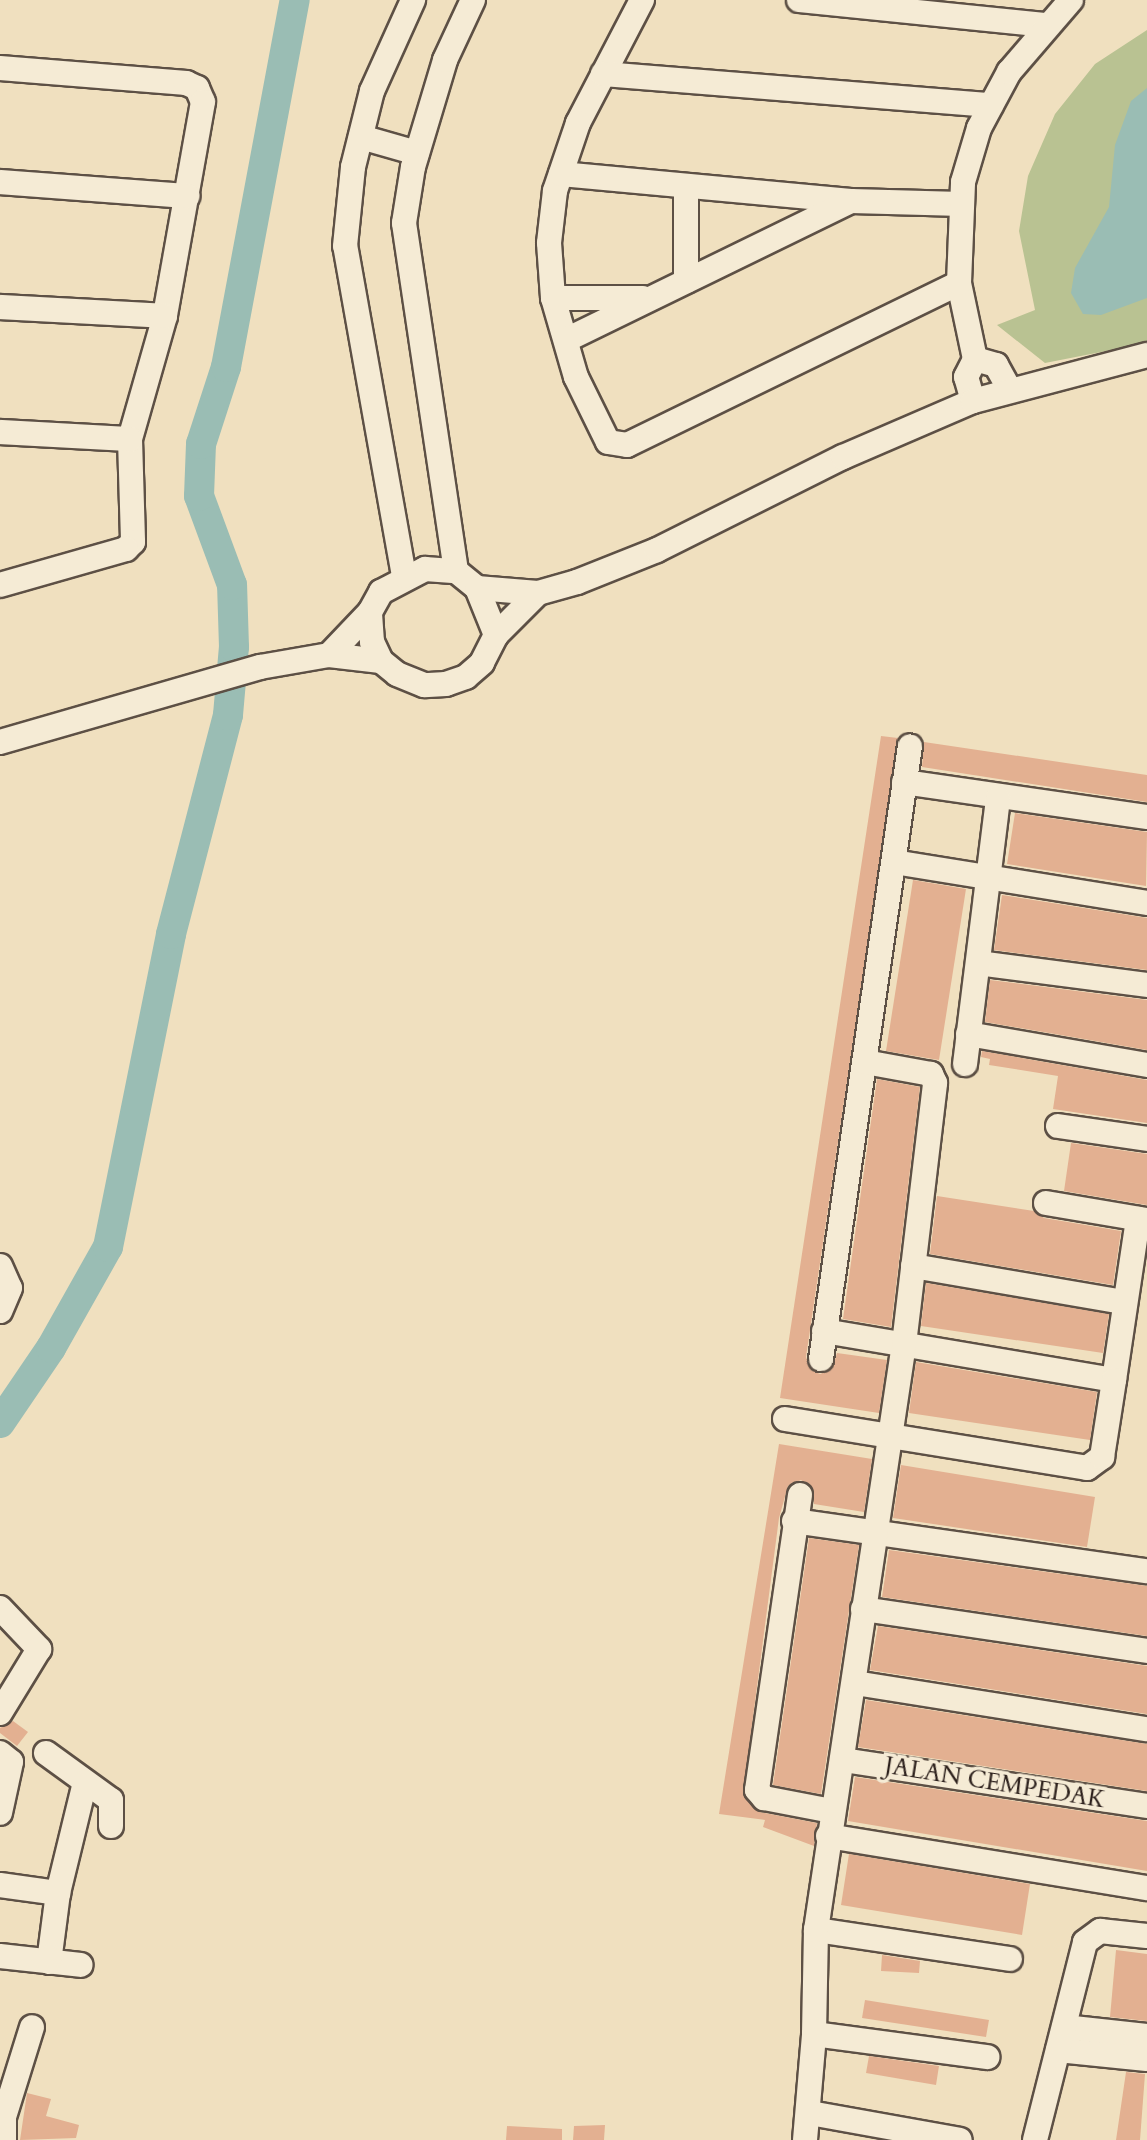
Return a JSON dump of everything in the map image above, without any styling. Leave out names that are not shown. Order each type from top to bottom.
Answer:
[{"type":"street","points":[[404,576],[345,246],[361,138],[372,91],[413,0]]},
{"type":"street","points":[[456,571],[407,267],[404,223],[417,153],[445,60],[473,0]]},
{"type":"street","points":[[642,0],[578,122],[561,174],[549,243],[553,298],[597,422],[608,442],[627,445],[958,283]]},
{"type":"street","points":[[799,0],[1045,25]]},
{"type":"street","points":[[973,401],[966,377],[975,359],[958,283],[962,204],[969,158],[991,105],[1009,72],[1045,25],[1071,0]]},
{"type":"street","points":[[0,68],[186,83],[197,88],[202,102],[165,316],[130,439],[133,542],[126,549],[0,585]]},
{"type":"street","points":[[603,74],[991,105]]},
{"type":"street","points":[[361,138],[417,153]]},
{"type":"street","points":[[561,174],[851,201],[962,204]]},
{"type":"street","points":[[0,182],[187,196]]},
{"type":"street","points":[[686,186],[686,281]]},
{"type":"street","points":[[566,340],[851,201]]},
{"type":"street","points":[[553,298],[651,298]]},
{"type":"street","points":[[0,307],[165,316]]},
{"type":"street","points":[[477,588],[538,593],[657,550],[843,457],[973,401],[1009,388],[1147,355]]},
{"type":"street","points":[[975,359],[996,365],[1009,388]]},
{"type":"street","points":[[0,432],[130,439]]},
{"type":"street","points":[[0,446],[33,434]]},
{"type":"street","points":[[329,655],[370,612],[381,592],[404,576],[425,569],[456,571],[477,588],[496,635]]},
{"type":"street","points":[[370,612],[372,642],[381,661],[397,674],[424,685],[446,684],[466,677],[482,663],[496,635],[538,593]]},
{"type":"street","points":[[3,736],[260,667],[329,655],[381,661]]},
{"type":"street","points":[[821,1359],[910,746]]},
{"type":"street","points":[[904,782],[998,799],[1147,817]]},
{"type":"street","points":[[965,1063],[991,879],[998,799]]},
{"type":"street","points":[[894,862],[1147,903]]},
{"type":"street","points":[[978,963],[1147,985]]},
{"type":"street","points":[[968,1034],[1147,1065]]},
{"type":"street","points":[[804,2140],[810,2113],[816,1930],[904,1344],[935,1083],[931,1074],[865,1062]]},
{"type":"street","points":[[1058,1126],[1147,1139]]},
{"type":"street","points":[[785,1419],[1087,1468],[1102,1457],[1124,1302],[1142,1219],[1046,1203]]},
{"type":"street","points":[[0,1266],[10,1288],[0,1311]]},
{"type":"street","points":[[913,1266],[1124,1302]]},
{"type":"street","points":[[824,1331],[1114,1380]]},
{"type":"street","points":[[800,1495],[794,1521],[757,1790],[764,1798],[832,1811]]},
{"type":"street","points":[[794,1521],[874,1536],[1147,1572]]},
{"type":"street","points":[[0,1608],[39,1649],[0,1713]]},
{"type":"street","points":[[863,1609],[1147,1651]]},
{"type":"street","points":[[855,1683],[1147,1729]]},
{"type":"street","points":[[0,1753],[12,1762],[0,1813]]},
{"type":"street","points":[[46,1753],[111,1800],[111,1826]]},
{"type":"street","name":"JALAN CEMPEDAK","points":[[842,1760],[1147,1806]]},
{"type":"street","points":[[49,1962],[58,1893],[85,1782]]},
{"type":"street","points":[[828,1836],[1147,1888]]},
{"type":"street","points":[[0,1885],[58,1893]]},
{"type":"street","points":[[816,1930],[1010,1959]]},
{"type":"street","points":[[1035,2140],[1091,1934],[1147,1936]]},
{"type":"street","points":[[0,1956],[81,1965]]},
{"type":"street","points":[[4,2140],[4,2117],[32,2027]]},
{"type":"street","points":[[814,2034],[987,2057]]},
{"type":"street","points":[[1061,2038],[1147,2036]]},
{"type":"street","points":[[1061,2038],[1147,2059]]},
{"type":"street","points":[[810,2113],[960,2140]]},
{"type":"green space","points":[[1147,30],[1147,343],[1045,363],[997,325],[1035,310],[1019,231],[1028,176],[1055,114],[1095,64]]},
{"type":"water","points":[[1147,88],[1147,298],[1101,315],[1083,314],[1071,293],[1075,268],[1109,207],[1115,145],[1131,101]]},
{"type":"building","points":[[881,736],[898,738],[806,1357],[811,1370],[820,1374],[832,1369],[837,1353],[887,1360],[879,1413],[780,1398]]},
{"type":"building","points":[[924,742],[1147,775],[1147,802],[922,767]]},
{"type":"building","points":[[1015,813],[1147,832],[1146,886],[1007,864]]},
{"type":"building","points":[[913,880],[966,889],[939,1060],[886,1051]]},
{"type":"building","points":[[1002,895],[1147,918],[1147,970],[994,950]]},
{"type":"building","points":[[990,980],[1147,1000],[1147,1050],[985,1022]]},
{"type":"building","points":[[982,1051],[1147,1080],[1147,1123],[1053,1109],[1058,1076],[989,1065],[990,1059],[981,1057]]},
{"type":"building","points":[[877,1079],[920,1087],[891,1327],[843,1319]]},
{"type":"building","points":[[1071,1143],[1147,1154],[1147,1205],[1064,1191]]},
{"type":"building","points":[[937,1196],[1034,1211],[1044,1218],[1121,1231],[1113,1285],[930,1254]]},
{"type":"building","points":[[926,1283],[1109,1314],[1103,1353],[921,1326]]},
{"type":"building","points":[[916,1362],[1097,1392],[1090,1440],[909,1413]]},
{"type":"building","points":[[779,1444],[872,1459],[864,1512],[814,1504],[813,1489],[801,1480],[788,1486],[779,1518],[743,1794],[760,1812],[817,1823],[814,1846],[763,1827],[765,1820],[719,1814]]},
{"type":"building","points":[[901,1465],[1095,1497],[1087,1547],[893,1518]]},
{"type":"building","points":[[809,1538],[859,1545],[821,1794],[773,1785]]},
{"type":"building","points":[[889,1550],[1147,1586],[1147,1636],[882,1597]]},
{"type":"building","points":[[878,1626],[1147,1666],[1147,1714],[870,1670]]},
{"type":"building","points":[[866,1700],[1147,1744],[1147,1791],[858,1747]]},
{"type":"building","points":[[13,1721],[28,1732],[17,1746],[0,1733],[0,1728]]},
{"type":"building","points":[[855,1777],[1147,1821],[1147,1871],[848,1821]]},
{"type":"building","points":[[849,1854],[1030,1884],[1022,1935],[841,1905]]},
{"type":"building","points":[[1116,1950],[1147,1954],[1147,2021],[1110,2017]]},
{"type":"building","points":[[882,1955],[920,1961],[919,1973],[881,1971]]},
{"type":"building","points":[[865,2000],[989,2020],[986,2037],[862,2018]]},
{"type":"building","points":[[869,2056],[939,2066],[936,2085],[866,2073]]},
{"type":"building","points":[[1126,2072],[1145,2074],[1140,2140],[1116,2140]]},
{"type":"building","points":[[27,2093],[51,2099],[46,2116],[79,2125],[76,2138],[20,2140]]},
{"type":"building","points":[[605,2125],[604,2140],[573,2140],[574,2126]]},
{"type":"building","points":[[507,2126],[562,2129],[562,2140],[506,2140]]},
{"type":"waterway","points":[[0,1423],[51,1348],[108,1247],[171,934],[228,715],[234,647],[232,585],[199,496],[201,444],[226,367],[295,0]]}]
